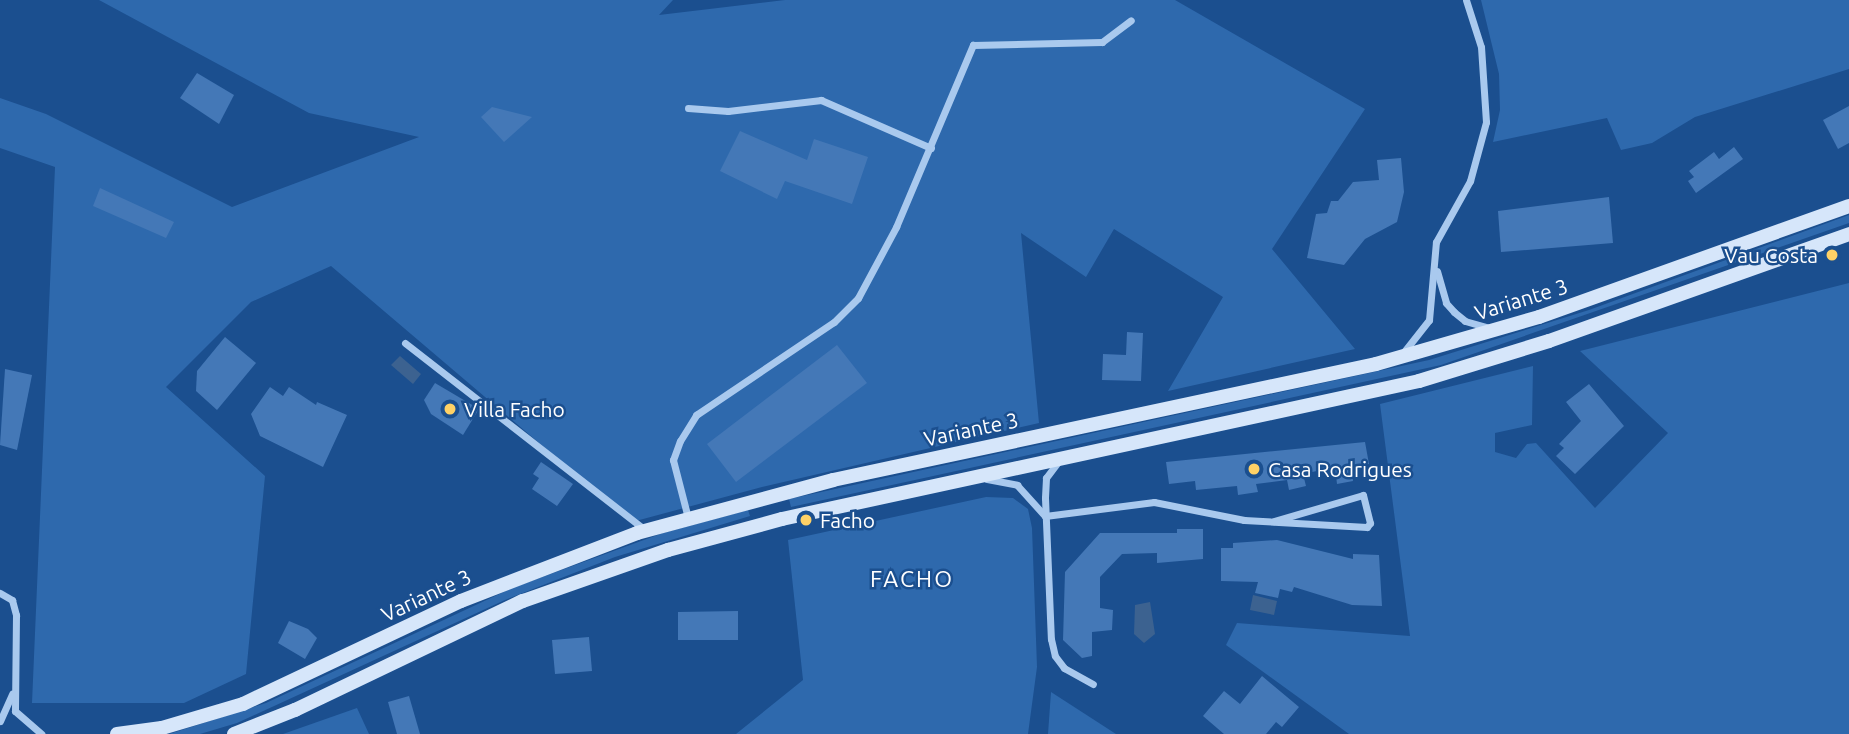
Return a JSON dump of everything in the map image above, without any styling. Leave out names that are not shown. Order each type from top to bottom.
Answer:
[{"type":"main road","name":"Variante 3","points":[[117,734],[162,727],[243,704],[461,601],[646,530],[833,480],[1397,358],[1498,329],[1849,206]]},
{"type":"main road","points":[[234,734],[295,710],[469,624],[578,580],[734,531],[1419,381],[1549,341],[1849,234]]},
{"type":"street","points":[[1397,358],[1414,344],[1429,320],[1436,242],[1470,181],[1486,122],[1481,47],[1466,0]]},
{"type":"street","points":[[688,519],[673,460],[696,415],[834,322],[858,298],[931,148],[973,45],[1102,42],[1131,20]]},
{"type":"street","points":[[688,108],[728,111],[821,100],[931,148]]},
{"type":"street","points":[[1434,259],[1443,295],[1454,312],[1477,326],[1498,329]]},
{"type":"street","points":[[405,343],[646,530]]},
{"type":"street","points":[[1063,458],[1050,468],[1046,478],[1045,516],[1055,656],[1064,668],[1093,684]]},
{"type":"street","points":[[972,478],[1017,485],[1045,516]]},
{"type":"street","points":[[1045,516],[1153,502],[1244,520],[1367,527],[1370,523],[1363,495],[1275,521]]},
{"type":"street","points":[[0,593],[12,600],[16,615],[13,690],[20,719],[41,734]]},
{"type":"street","points":[[0,721],[13,690]]},
{"type":"shaded area","points":[[99,0],[673,0],[659,15],[785,0],[1175,0],[1365,109],[1272,249],[1355,349],[1168,391],[1223,297],[1114,229],[1086,277],[1021,233],[1039,423],[762,487],[632,522],[331,266],[251,302],[166,387],[265,476],[246,674],[184,703],[32,703],[55,167],[0,148],[0,98],[46,114],[232,207],[419,137],[309,113]]},
{"type":"shaded area","points":[[1481,0],[1849,0],[1849,69],[1695,117],[1652,143],[1621,150],[1607,118],[1493,142],[1500,110],[1499,74]]},
{"type":"shaded area","points":[[1849,215],[1849,223],[1441,365],[791,507],[789,499],[1429,360],[1589,310]]},
{"type":"shaded area","points":[[1849,283],[1849,734],[1349,734],[1226,645],[1237,623],[1410,636],[1380,404],[1533,366],[1532,425],[1495,433],[1495,452],[1516,458],[1527,444],[1536,443],[1595,508],[1668,433],[1580,351]]},
{"type":"shaded area","points":[[400,356],[421,374],[413,384],[391,365]]},
{"type":"shaded area","points":[[986,497],[1013,498],[1028,509],[1032,528],[1037,667],[1028,734],[736,734],[803,680],[788,540]]},
{"type":"shaded area","points":[[748,510],[750,516],[615,557],[505,600],[237,723],[200,734],[169,734],[266,703],[512,588],[663,533]]},
{"type":"shaded area","points":[[1253,595],[1277,601],[1274,615],[1250,610]]},
{"type":"shaded area","points":[[1150,602],[1155,634],[1144,643],[1134,634],[1135,605]]},
{"type":"shaded area","points":[[1051,692],[1116,734],[1048,734]]},
{"type":"shaded area","points":[[357,708],[369,734],[283,734]]},
{"type":"building","points":[[197,73],[234,95],[219,124],[180,98]]},
{"type":"building","points":[[1849,106],[1849,143],[1838,149],[1823,120]]},
{"type":"building","points":[[492,107],[532,117],[504,142],[481,117]]},
{"type":"building","points":[[740,131],[807,160],[814,139],[868,157],[852,204],[785,181],[777,199],[720,171]]},
{"type":"building","points":[[1734,147],[1743,159],[1696,193],[1688,181],[1694,177],[1689,171],[1714,152],[1719,159]]},
{"type":"building","points":[[1401,158],[1404,192],[1397,222],[1365,239],[1344,265],[1307,258],[1316,214],[1327,213],[1331,201],[1338,201],[1353,182],[1379,180],[1377,160]]},
{"type":"building","points":[[100,188],[174,222],[166,238],[93,206]]},
{"type":"building","points":[[1609,197],[1613,243],[1501,252],[1498,211]]},
{"type":"building","points":[[1127,332],[1143,333],[1141,381],[1102,380],[1103,354],[1126,355]]},
{"type":"building","points":[[225,337],[256,363],[217,410],[196,391],[197,371]]},
{"type":"building","points":[[837,345],[867,383],[736,482],[707,444]]},
{"type":"building","points":[[5,369],[32,375],[17,450],[0,445]]},
{"type":"building","points":[[435,383],[479,409],[463,435],[431,414],[424,400]]},
{"type":"building","points":[[1589,384],[1624,426],[1575,474],[1556,456],[1564,448],[1559,444],[1581,421],[1566,402]]},
{"type":"building","points":[[270,387],[283,396],[289,387],[316,405],[317,402],[347,415],[323,467],[260,436],[251,414]]},
{"type":"building","points":[[1365,442],[1369,464],[1351,467],[1353,481],[1337,484],[1335,467],[1303,474],[1306,486],[1289,490],[1287,480],[1256,484],[1258,492],[1238,495],[1237,486],[1196,490],[1195,481],[1169,484],[1166,462]]},
{"type":"building","points":[[541,462],[573,484],[557,506],[532,489],[539,478],[533,474]]},
{"type":"building","points":[[1177,529],[1203,529],[1203,559],[1157,563],[1157,553],[1122,554],[1100,577],[1100,608],[1113,610],[1112,630],[1092,632],[1092,656],[1082,658],[1063,640],[1065,572],[1100,533],[1177,533]]},
{"type":"building","points":[[1277,540],[1353,559],[1353,554],[1379,555],[1382,606],[1352,605],[1294,587],[1292,592],[1280,589],[1278,598],[1255,593],[1258,582],[1221,581],[1221,548],[1233,548],[1233,543]]},
{"type":"building","points":[[738,611],[738,640],[678,640],[678,612]]},
{"type":"building","points":[[289,621],[308,629],[317,638],[305,659],[278,643]]},
{"type":"building","points":[[589,637],[592,671],[555,674],[552,640]]},
{"type":"building","points":[[1262,676],[1299,707],[1282,727],[1276,722],[1266,734],[1224,734],[1203,716],[1224,691],[1240,704]]},
{"type":"building","points":[[409,696],[420,734],[397,734],[388,702]]},
{"type":"place","name":"Vau Costa","points":[[1832,255]]},
{"type":"place","name":"Villa Facho","points":[[450,409]]},
{"type":"place","name":"Casa Rodrigues","points":[[1254,469]]},
{"type":"place","name":"Facho","points":[[806,520]]},
{"type":"district","name":"FACHO","points":[[912,579]]}]
